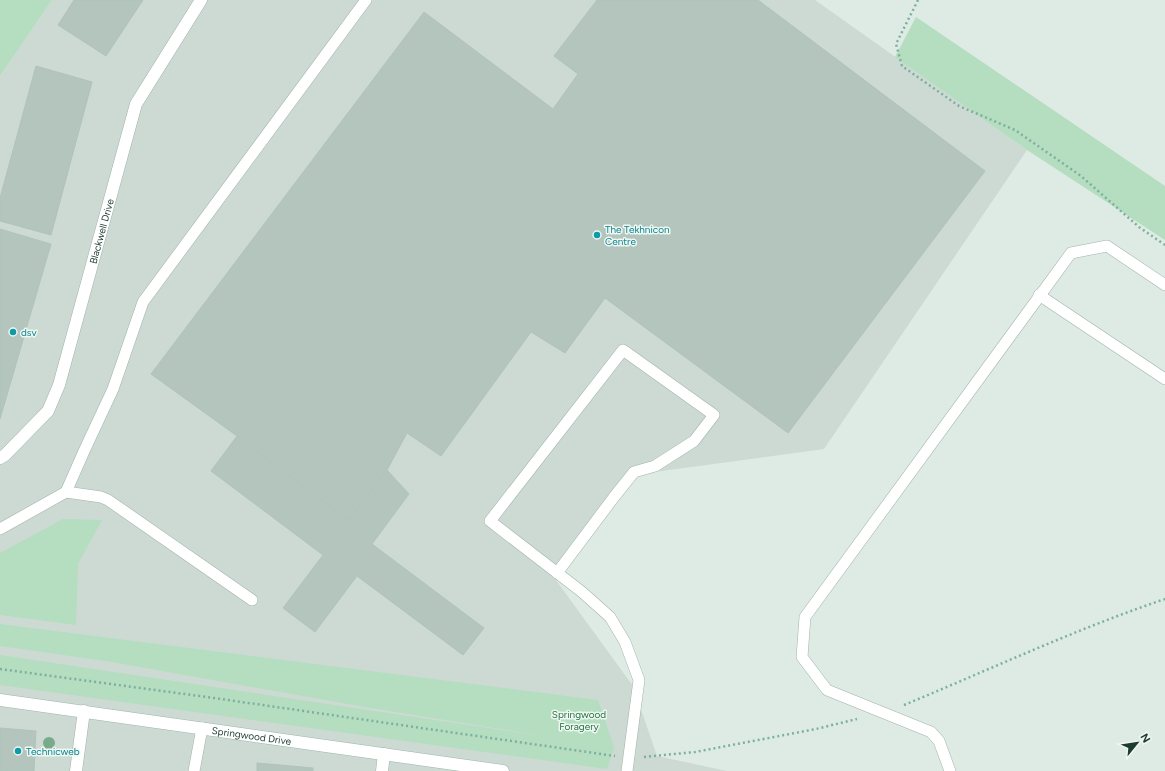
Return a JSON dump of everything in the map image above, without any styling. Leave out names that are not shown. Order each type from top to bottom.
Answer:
[{"type":"street","name":"Blackwell Drive","points":[[0,458],[5,455],[48,411],[58,385],[136,104],[201,0]]},
{"type":"street","name":"Springwood Drive","points":[[0,700],[502,771]]},
{"type":"street","points":[[76,771],[84,711]]},
{"type":"street","points":[[382,771],[384,754]]},
{"type":"lane","points":[[0,530],[66,492],[84,449],[113,389],[143,302],[366,0]]},
{"type":"lane","points":[[950,771],[939,741],[931,732],[827,690],[802,657],[805,617],[1071,253],[1107,246],[1165,285]]},
{"type":"lane","points":[[1039,295],[1165,380]]},
{"type":"lane","points":[[557,573],[634,472],[655,466],[694,441],[714,415],[623,350],[490,521],[557,573],[582,592],[610,617],[625,642],[639,680],[627,771]]},
{"type":"lane","points":[[66,492],[108,500],[252,600]]},
{"type":"lane","points":[[194,771],[202,728]]},
{"type":"path","points":[[918,0],[896,44],[902,66],[959,106],[1015,130],[1081,176],[1139,227],[1165,245]]},
{"type":"path","points":[[0,669],[378,721],[628,758],[695,752],[816,729],[884,713],[1037,648],[1125,613],[1165,599]]},
{"type":"shaded area","points":[[52,0],[815,0],[1027,150],[824,449],[632,475],[553,576],[633,686],[657,756],[727,771],[0,771],[0,76]]},
{"type":"green space","points":[[0,0],[52,0],[0,76]]},
{"type":"green space","points":[[916,17],[1165,186],[1165,240],[1027,150],[895,57]]},
{"type":"green space","points":[[63,519],[102,520],[78,564],[76,625],[0,615],[0,553]]},
{"type":"green space","name":"Springwood Foragery","points":[[0,624],[598,700],[614,747],[607,769],[0,685],[0,655],[562,739],[359,706],[112,662],[0,646]]},
{"type":"building","points":[[74,0],[143,0],[106,56],[58,25]]},
{"type":"building","name":"The Tekhnicon Centre","points":[[597,0],[758,0],[985,171],[788,433],[605,298],[565,353],[531,332],[441,456],[407,433],[387,470],[349,520],[151,374],[424,12],[553,109],[578,74],[554,56]]},
{"type":"building","points":[[36,66],[92,82],[51,235],[0,221],[0,198]]},
{"type":"building","name":"dsv","points":[[0,229],[51,244],[0,419]]},
{"type":"building","points":[[237,436],[349,520],[387,470],[409,494],[372,544],[484,628],[463,655],[357,576],[315,632],[283,608],[323,555],[211,471]]},
{"type":"building","name":"Technicweb","points":[[0,728],[36,731],[34,771],[0,771]]},
{"type":"building","points":[[257,763],[313,768],[313,771],[257,771]]},
{"type":"place","name":"The Tekhnicon Centre","points":[[597,235]]},
{"type":"place","name":"dsv","points":[[13,332]]},
{"type":"place","name":"Technicweb","points":[[18,751]]}]
